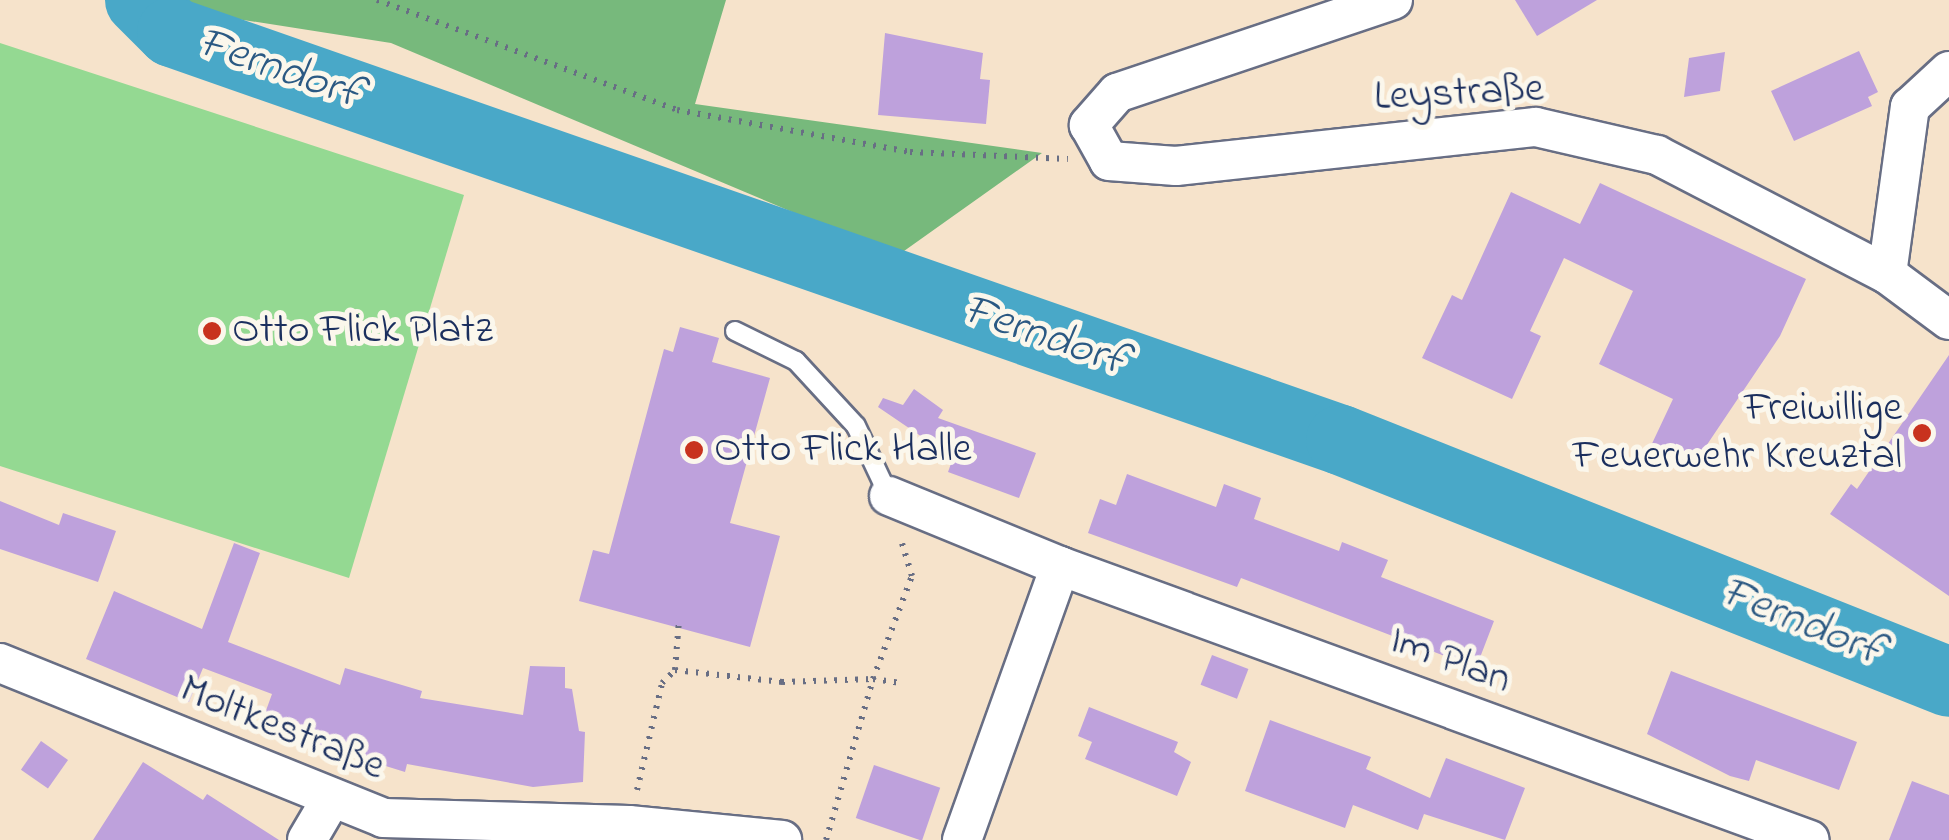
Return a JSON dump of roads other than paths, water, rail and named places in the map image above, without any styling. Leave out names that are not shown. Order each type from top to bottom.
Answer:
[{"type":"street","name":"Leystraße","points":[[1393,0],[1117,93],[1088,125],[1109,162],[1176,166],[1536,126],[1658,155],[1887,274],[1949,320]]},
{"type":"street","points":[[1887,274],[1910,107],[1949,70]]},
{"type":"street","name":"Im Plan","points":[[888,496],[1060,566],[1810,840]]},
{"type":"street","points":[[962,840],[1060,566]]},
{"type":"street","name":"Moltkestraße","points":[[0,662],[330,801],[384,818],[442,823],[629,826],[782,840]]},
{"type":"street","points":[[307,840],[330,801]]},
{"type":"lane","points":[[735,331],[796,361],[856,426],[888,496]]},
{"type":"waterway","name":"Ferndorf","points":[[140,0],[172,32],[1341,440],[1949,682]]},
{"type":"place","name":"Otto Flick Platz","points":[[212,331]]},
{"type":"place","name":"Freiwillige Feuerwehr Kreuztal","points":[[1922,433]]},
{"type":"place","name":"Otto Flick Halle","points":[[694,450]]}]
